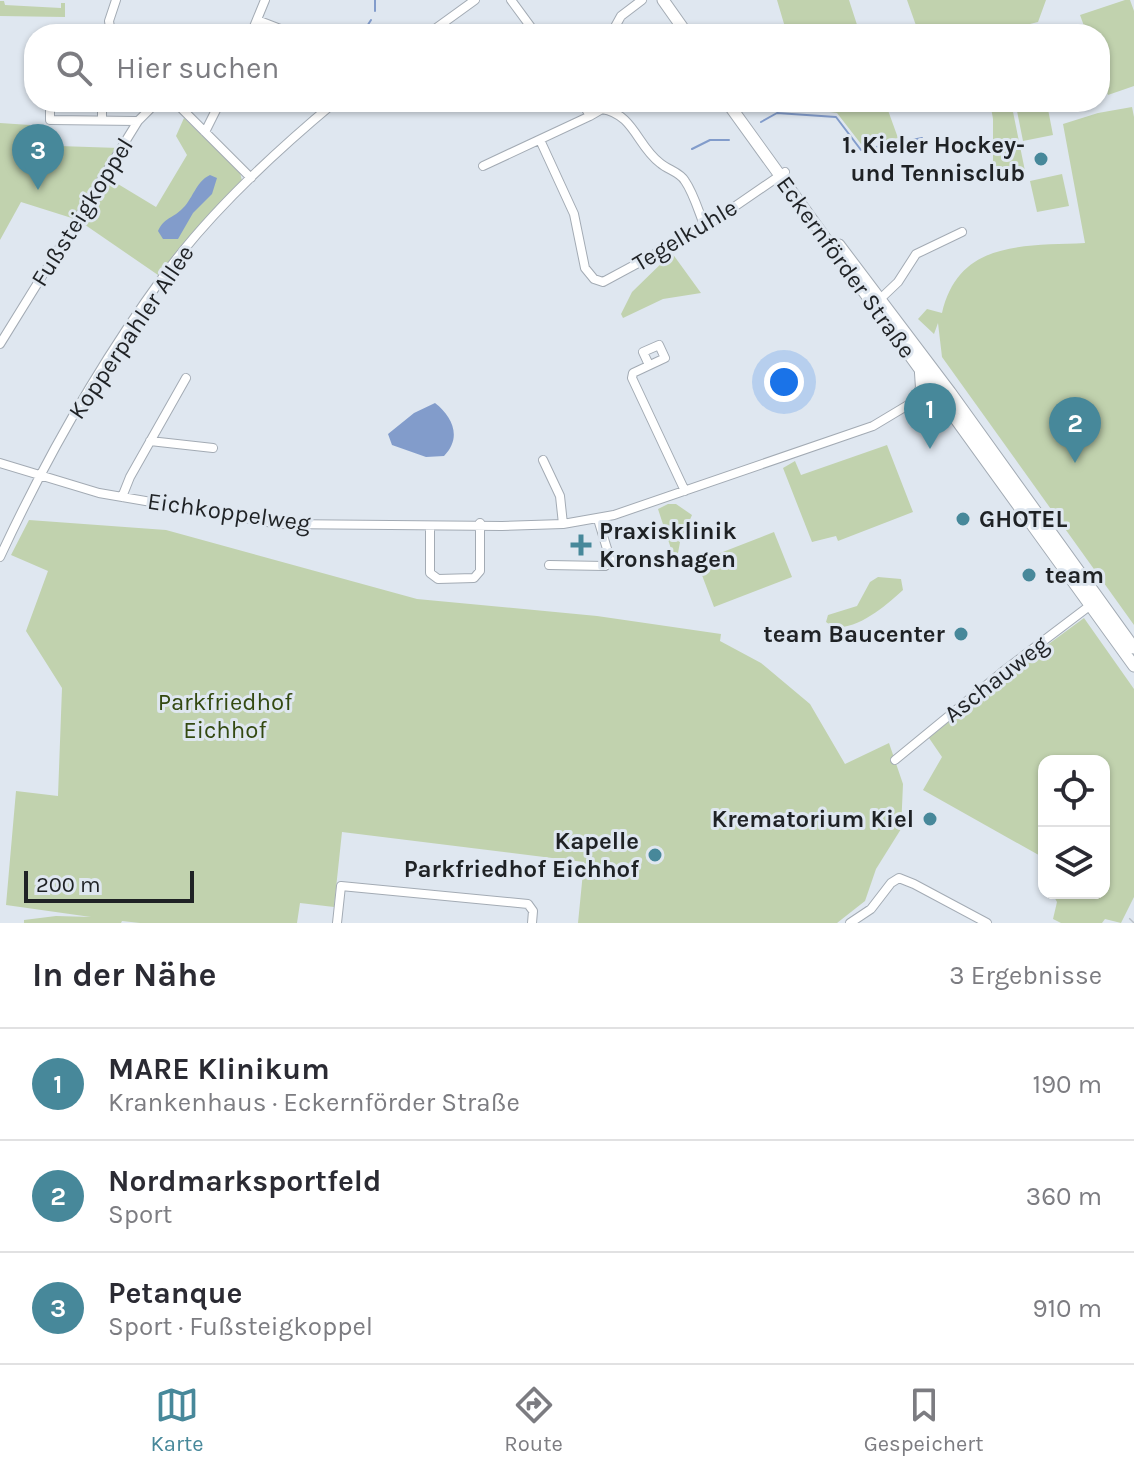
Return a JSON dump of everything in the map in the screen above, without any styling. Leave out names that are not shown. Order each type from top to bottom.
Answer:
[{"type":"main road","points":[[653,0],[671,24]]},
{"type":"main road","points":[[663,0],[680,24]]},
{"type":"main road","name":"Eckernförder Straße","points":[[735,112],[939,386],[1094,602],[1134,666]]},
{"type":"main road","name":"Eckernförder Straße","points":[[742,112],[782,174]]},
{"type":"main road","name":"Eckernförder Straße","points":[[877,302],[915,361],[939,386]]},
{"type":"main road","name":"Eckernförder Straße","points":[[1094,602],[1134,648]]},
{"type":"street","points":[[111,24],[116,0]]},
{"type":"street","points":[[255,24],[265,0]]},
{"type":"street","points":[[442,24],[475,0]]},
{"type":"street","points":[[511,0],[529,24]]},
{"type":"street","points":[[617,24],[621,16],[642,0]]},
{"type":"street","points":[[257,20],[267,24]]},
{"type":"street","points":[[50,112],[50,120],[138,121]]},
{"type":"street","points":[[102,112],[102,120]]},
{"type":"street","name":"Fußsteigkoppel","points":[[0,344],[138,121],[147,112]]},
{"type":"street","points":[[185,112],[251,178]]},
{"type":"street","points":[[205,132],[215,112]]},
{"type":"street","name":"Kopperpahler Allee","points":[[0,557],[40,474],[77,409],[166,273],[251,178],[324,112]]},
{"type":"street","points":[[588,112],[590,116]]},
{"type":"street","points":[[483,166],[594,112]]},
{"type":"street","points":[[614,112],[627,121],[660,164],[683,177],[705,227]]},
{"type":"street","name":"Tegelkuhle","points":[[540,140],[574,214],[585,268],[598,281],[610,279],[705,227],[782,174]]},
{"type":"street","points":[[877,302],[898,282],[916,254],[962,232]]},
{"type":"street","points":[[915,361],[921,380],[915,398]]},
{"type":"street","points":[[649,365],[633,373],[632,378],[685,491]]},
{"type":"street","points":[[122,497],[130,477],[186,378]]},
{"type":"street","name":"Eichkoppelweg","points":[[0,463],[88,490],[279,524],[563,524],[598,519],[873,426],[939,386]]},
{"type":"street","points":[[150,441],[213,448]]},
{"type":"street","points":[[543,460],[560,496],[563,524]]},
{"type":"street","points":[[549,565],[605,566],[611,562],[598,519]]},
{"type":"street","points":[[430,526],[430,573],[438,579],[474,578],[480,571],[480,524]]},
{"type":"street","name":"Aschauweg","points":[[895,760],[1094,602]]},
{"type":"street","points":[[850,923],[871,909],[893,880],[902,878],[987,923]]},
{"type":"street","points":[[337,923],[341,886],[528,904],[533,911],[532,923]]},
{"type":"green space","points":[[777,0],[849,0],[857,24],[784,24]]},
{"type":"green space","points":[[907,0],[1046,0],[1038,22],[1030,24],[915,24]]},
{"type":"green space","points":[[1130,0],[1134,11],[1134,86],[1110,94],[1110,24],[1083,24],[1080,15]]},
{"type":"green space","points":[[0,1],[4,1],[5,5],[61,8],[61,3],[65,3],[65,17],[0,16]]},
{"type":"green space","points":[[1132,107],[1134,117],[1134,625],[942,357],[938,323],[934,334],[918,319],[927,309],[942,313],[951,289],[963,272],[979,260],[1017,247],[1085,243],[1063,124]]},
{"type":"green space","points":[[829,112],[889,112],[898,138],[861,144],[837,113]]},
{"type":"green space","points":[[992,112],[1013,112],[1025,171],[993,178]]},
{"type":"green space","points":[[1017,112],[1049,112],[1053,135],[1023,141]]},
{"type":"green space","points":[[184,118],[240,172],[242,181],[158,275],[78,220],[21,202],[0,240],[0,123],[30,125],[29,145],[119,148],[103,175],[156,207],[187,155],[176,136]]},
{"type":"green space","points":[[1062,174],[1069,206],[1037,212],[1030,181]]},
{"type":"green space","points":[[672,253],[701,293],[663,299],[623,318],[621,314],[632,292]]},
{"type":"green space","points":[[887,445],[913,512],[838,541],[836,536],[812,542],[783,468],[795,461],[801,475]]},
{"type":"green space","points":[[676,504],[692,515],[680,542],[676,564],[658,509]]},
{"type":"green space","name":"Parkfriedhof Eichhof","points":[[29,520],[166,530],[417,599],[597,616],[721,634],[720,641],[761,663],[810,704],[845,764],[889,743],[903,784],[901,829],[876,869],[865,901],[837,923],[578,923],[584,862],[342,832],[334,907],[300,903],[297,923],[24,923],[24,920],[56,916],[91,917],[6,905],[16,791],[58,796],[62,688],[26,631],[48,571],[11,555]]},
{"type":"green space","points":[[774,532],[792,577],[714,607],[697,562]]},
{"type":"green space","points":[[878,577],[901,579],[903,590],[878,611],[856,623],[845,627],[826,622],[828,615],[857,606],[870,582]]},
{"type":"green space","points":[[1084,618],[1134,689],[1134,897],[1121,923],[1105,919],[1102,923],[1061,923],[1053,919],[1055,899],[1110,899],[1110,755],[1038,755],[1038,855],[923,790],[942,757],[929,738],[1005,676]]},
{"type":"water","points":[[210,175],[217,178],[212,194],[193,213],[178,239],[163,239],[158,231],[160,227],[185,206],[201,182]]},
{"type":"water","points":[[435,403],[447,415],[453,428],[453,442],[444,456],[426,457],[392,445],[388,434],[414,413]]},
{"type":"waterway","points":[[375,0],[375,11]]},
{"type":"waterway","points":[[368,24],[371,20]]},
{"type":"waterway","points":[[761,122],[777,113],[836,117],[861,150],[922,138]]},
{"type":"waterway","points":[[692,149],[710,140],[729,140]]},
{"type":"place","name":"1. Kieler Hockey- und Tennisclub","points":[[1041,159]]},
{"type":"place","name":"Petanque","points":[[38,190]]},
{"type":"place","name":"MARE Klinikum","points":[[930,449]]},
{"type":"place","name":"Nordmarksportfeld","points":[[1075,463]]},
{"type":"place","name":"GHOTEL","points":[[963,519]]},
{"type":"place","name":"Praxisklinik Kronshagen","points":[[581,545]]},
{"type":"place","name":"team","points":[[1029,575]]},
{"type":"place","name":"team Baucenter","points":[[961,634]]},
{"type":"place","name":"Krematorium Kiel","points":[[930,819]]},
{"type":"place","name":"Kapelle Parkfriedhof Eichhof","points":[[655,855]]}]
